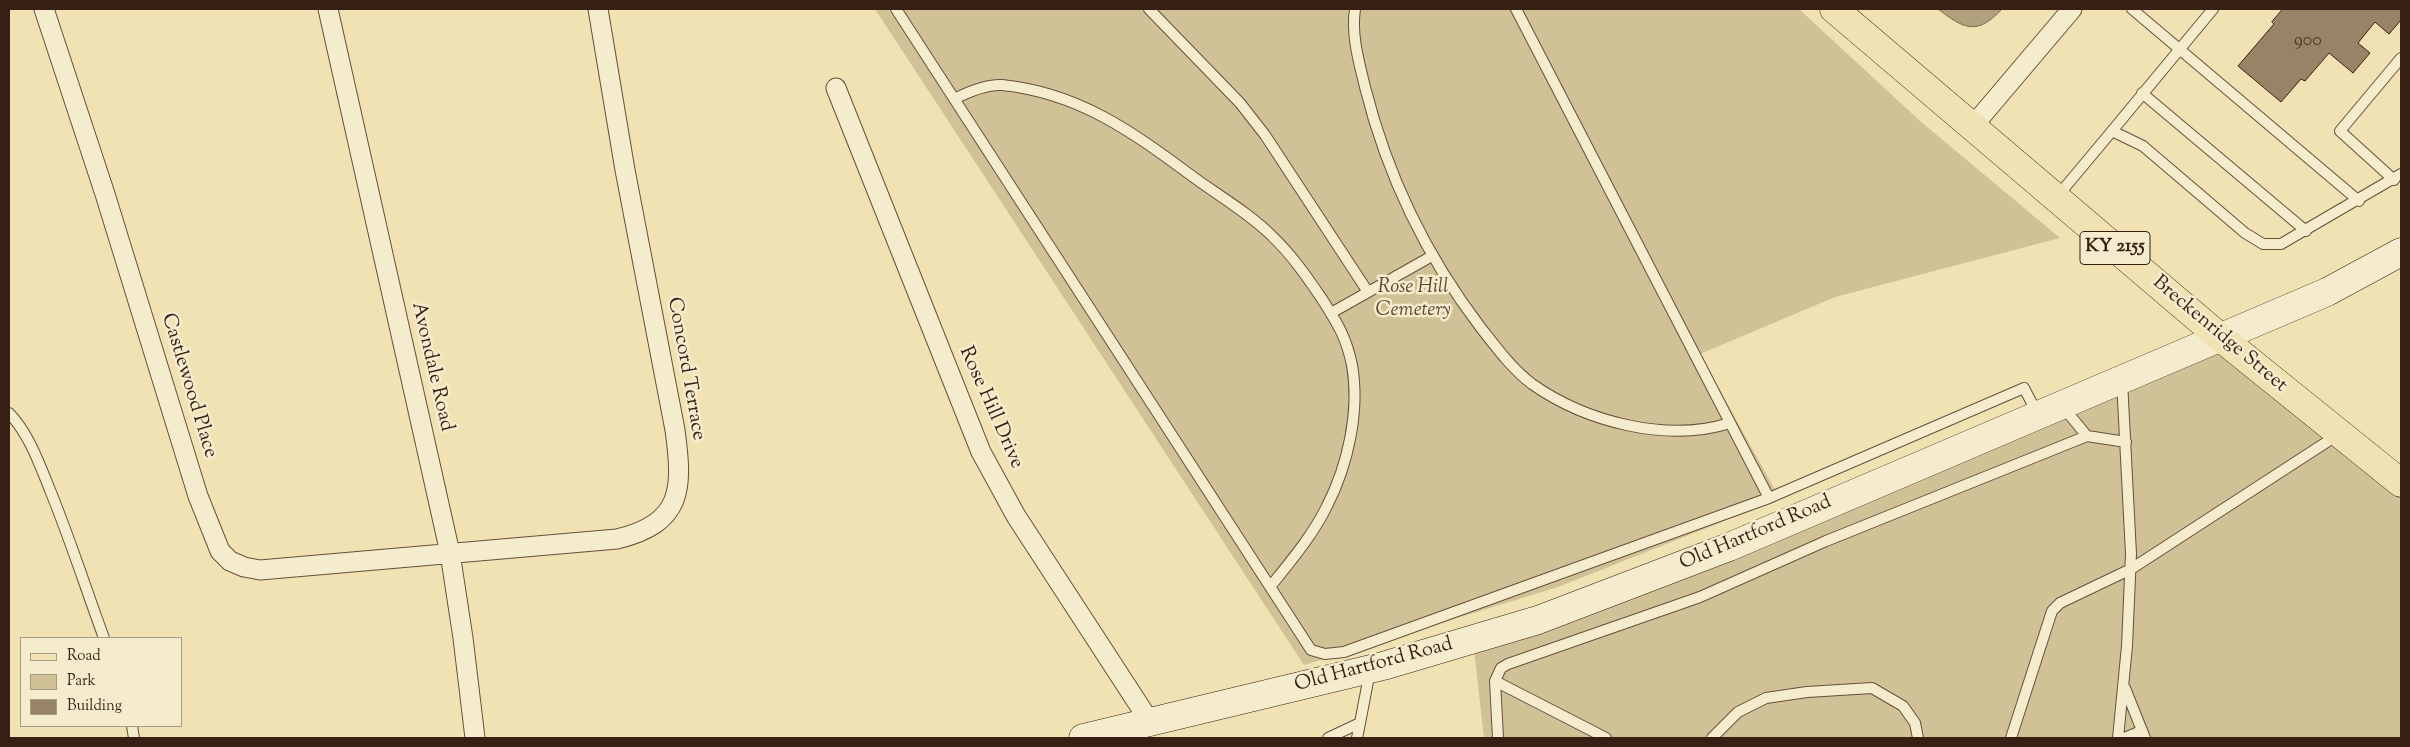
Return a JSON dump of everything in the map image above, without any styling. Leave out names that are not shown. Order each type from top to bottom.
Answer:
[{"type":"main road","name":"Breckenridge Street","points":[[1834,9],[2221,338],[2401,483]]},
{"type":"main road","name":"Old Hartford Road","points":[[1083,738],[1370,669],[1538,620],[1620,590],[1729,547],[2221,338],[2327,292],[2401,252]]},
{"type":"street","name":"Castlewood Place","points":[[44,9],[105,194],[198,496],[220,551],[230,561],[244,567],[260,570],[450,553]]},
{"type":"street","name":"Avondale Road","points":[[328,9],[450,553],[475,738]]},
{"type":"street","name":"Concord Terrace","points":[[450,553],[591,542],[641,534],[659,522],[672,506],[679,484],[675,430],[625,170],[598,9]]},
{"type":"street","points":[[1972,127],[2072,9]]},
{"type":"street","name":"Rose Hill Drive","points":[[836,88],[981,452],[1016,516],[1150,722]]},
{"type":"lane","points":[[896,9],[1312,650],[1325,654],[1344,652],[1769,498],[2024,388],[2050,411],[2087,436],[2126,442]]},
{"type":"lane","points":[[1149,9],[1240,103],[1265,136],[1368,292]]},
{"type":"lane","points":[[1355,9],[1353,23],[1358,60],[1373,120],[1394,178],[1432,256],[1462,302],[1514,368],[1532,384],[1557,398],[1600,417],[1647,429],[1695,431],[1730,423]]},
{"type":"lane","points":[[1516,9],[1769,498]]},
{"type":"lane","points":[[2132,9],[2358,201]]},
{"type":"lane","points":[[2056,198],[2142,92],[2213,9]]},
{"type":"lane","points":[[2112,131],[2143,146],[2245,233],[2263,244],[2281,244],[2398,177],[2340,131],[2401,58]]},
{"type":"lane","points":[[954,99],[973,90],[1000,85],[1068,101],[1112,119],[1230,202],[1271,235],[1298,264],[1331,313],[1344,334],[1352,367],[1354,414],[1343,468],[1327,507],[1302,546],[1270,587]]},
{"type":"lane","points":[[2142,92],[2306,231]]},
{"type":"lane","points":[[1331,313],[1432,256]]},
{"type":"lane","points":[[2118,738],[2124,684],[2131,569],[2122,380]]},
{"type":"lane","points":[[9,413],[17,421],[35,453],[60,514],[104,637]]},
{"type":"lane","points":[[2011,738],[2052,611],[2060,603],[2131,569],[2340,433]]},
{"type":"lane","points":[[1498,738],[1495,681],[1501,668],[1508,664],[1700,597],[1826,541],[2087,436]]},
{"type":"lane","points":[[1357,738],[1370,669]]},
{"type":"lane","points":[[1495,681],[1606,738]]},
{"type":"lane","points":[[2124,684],[2143,735],[2124,738]]},
{"type":"lane","points":[[1712,738],[1738,712],[1766,698],[1807,692],[1872,688],[1903,706],[1915,723],[1918,738]]},
{"type":"lane","points":[[1328,738],[1360,723]]},
{"type":"green space","name":"Rose Hill Cemetery","points":[[875,9],[1799,9],[1920,121],[2060,238],[1835,297],[1700,354],[1780,499],[1558,587],[1304,665]]},
{"type":"green space","points":[[2221,338],[2401,483],[2401,738],[1484,738],[1473,640]]},
{"type":"shaded area","points":[[1938,9],[2002,9],[1985,23],[1970,27],[1955,21]]},
{"type":"building","points":[[2283,9],[2401,9],[2401,20],[2389,34],[2375,22],[2358,43],[2370,53],[2353,73],[2329,53],[2305,81],[2301,79],[2281,102],[2238,66],[2274,24],[2272,22]]}]
